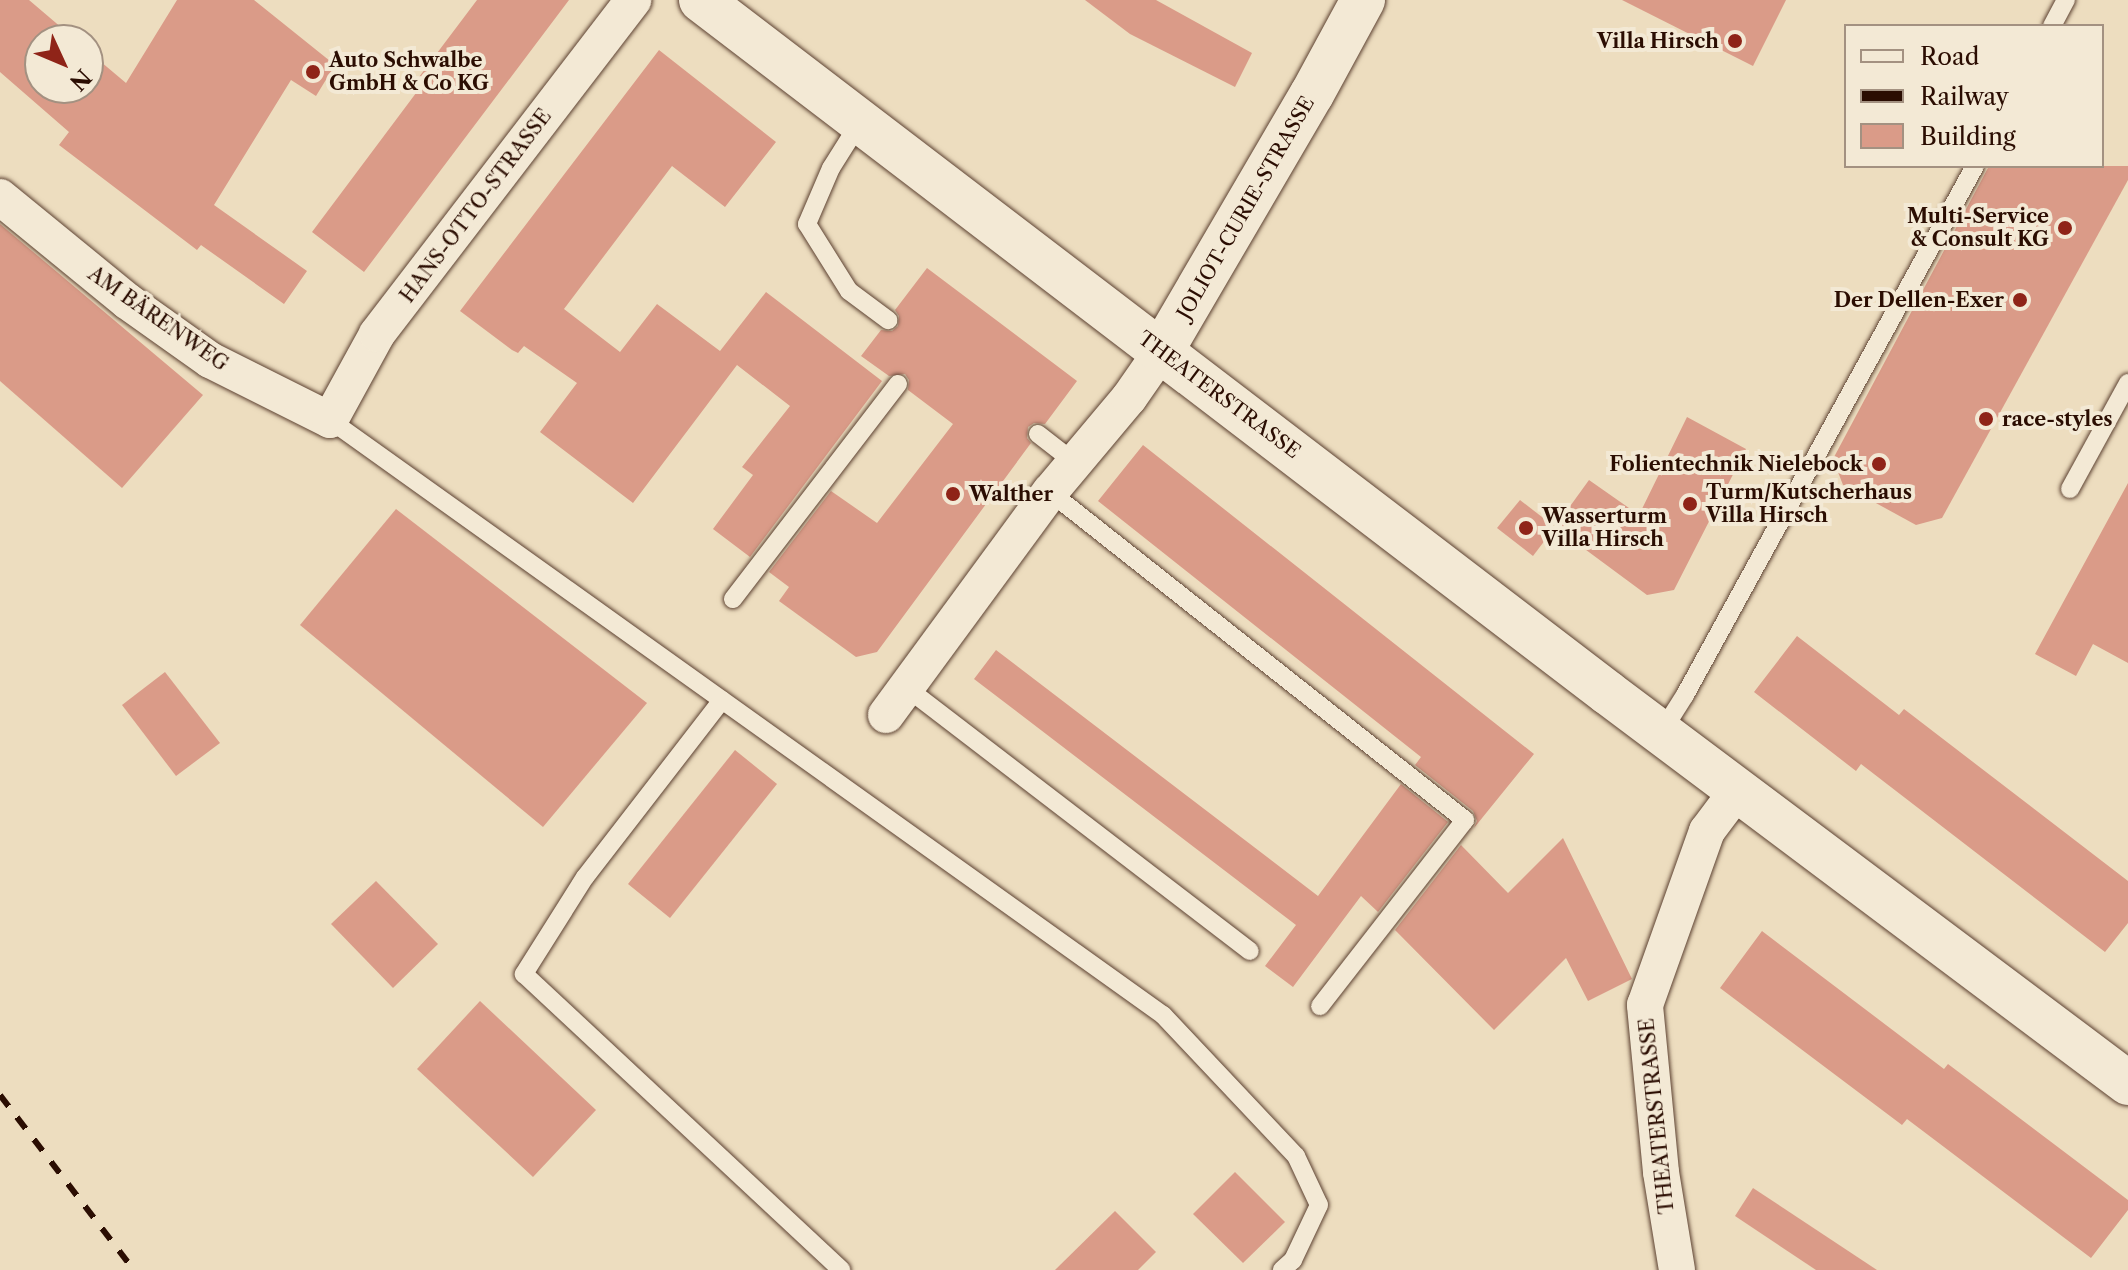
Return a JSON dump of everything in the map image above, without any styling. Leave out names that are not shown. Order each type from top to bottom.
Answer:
[{"type":"main road","name":"THEATERSTRASSE","points":[[701,0],[1737,791],[2128,1083]]},
{"type":"main road","name":"JOLIOT-CURIE-STRASSE","points":[[1161,352],[1297,121],[1363,0]]},
{"type":"street","name":"HANS-OTTO-STRASSE","points":[[330,420],[377,334],[633,0]]},
{"type":"street","name":"AM BÄRENWEG","points":[[0,197],[127,301],[210,360],[330,420]]},
{"type":"street","name":"JOLIOT-CURIE-STRASSE","points":[[896,702],[1050,492],[1129,398],[1161,352]]},
{"type":"street","name":"THEATERSTRASSE","points":[[1677,1270],[1661,1172],[1645,1005],[1707,831],[1737,791]]},
{"type":"lane","points":[[2053,24],[2066,0]]},
{"type":"lane","points":[[860,122],[831,168],[807,224],[849,291],[888,320]]},
{"type":"lane","points":[[1661,733],[1974,168]]},
{"type":"lane","points":[[2070,489],[2128,383]]},
{"type":"lane","points":[[733,599],[898,384]]},
{"type":"lane","points":[[330,420],[1163,1015],[1296,1156],[1319,1205],[1293,1260],[1282,1270]]},
{"type":"lane","points":[[1038,434],[1074,462]]},
{"type":"lane","points":[[1050,492],[1465,820],[1320,1006]]},
{"type":"lane","points":[[722,700],[585,877],[524,974],[841,1270]]},
{"type":"lane","points":[[896,702],[1250,951]]},
{"type":"building","points":[[0,0],[29,0],[57,24],[24,24],[24,93],[0,72]]},
{"type":"building","points":[[177,0],[254,0],[335,65],[316,96],[291,80],[214,205],[307,271],[284,304],[201,245],[197,250],[59,145],[69,132],[37,104],[104,104],[104,64],[126,83]]},
{"type":"building","points":[[477,0],[569,0],[364,272],[312,232],[425,81],[419,77]]},
{"type":"building","points":[[1085,0],[1156,0],[1252,53],[1235,87],[1130,34]]},
{"type":"building","name":"Villa Hirsch","points":[[1622,0],[1786,0],[1753,66]]},
{"type":"building","points":[[659,50],[776,142],[725,207],[672,166],[564,309],[620,352],[657,304],[720,351],[766,292],[882,381],[750,557],[713,529],[753,475],[742,467],[790,406],[737,365],[633,503],[540,432],[577,383],[524,346],[518,353],[512,350],[460,311]]},
{"type":"building","points":[[2128,166],[2128,180],[1942,518],[1916,525],[1843,485],[1833,459],[1988,168]]},
{"type":"building","points":[[0,224],[203,395],[122,488],[0,381]]},
{"type":"building","points":[[927,268],[1077,381],[1045,424],[1034,423],[1028,427],[1027,438],[1031,443],[877,652],[856,657],[779,601],[789,587],[769,572],[831,491],[877,523],[953,424],[908,390],[909,380],[905,374],[889,376],[861,356],[881,330],[892,331],[898,326],[899,316],[895,310]]},
{"type":"building","name":"Turm/Kutscherhaus Villa Hirsch","points":[[1687,417],[1746,449],[1674,590],[1647,595],[1555,527],[1589,480],[1639,515]]},
{"type":"building","points":[[1143,445],[1534,754],[1474,828],[1477,821],[1473,811],[1415,765],[1421,757],[1098,501]]},
{"type":"building","points":[[2128,483],[2128,663],[2093,644],[2076,676],[2035,654]]},
{"type":"building","name":"Wasserturm Villa Hirsch","points":[[1520,500],[1555,527],[1533,556],[1497,528]]},
{"type":"building","points":[[396,509],[647,703],[543,827],[300,625]]},
{"type":"building","points":[[1797,636],[1899,715],[1904,709],[2128,881],[2128,923],[2105,952],[1861,764],[1856,771],[1754,692]]},
{"type":"building","points":[[996,650],[1318,896],[1401,784],[1448,822],[1378,912],[1361,896],[1293,987],[1265,966],[1296,925],[974,679]]},
{"type":"building","points":[[165,672],[220,743],[176,776],[122,705]]},
{"type":"building","points":[[735,750],[777,784],[670,918],[628,884]]},
{"type":"building","points":[[1563,838],[1632,979],[1588,1001],[1566,958],[1494,1030],[1395,930],[1461,845],[1508,893]]},
{"type":"building","points":[[376,881],[438,944],[393,988],[331,924]]},
{"type":"building","points":[[1762,931],[1944,1069],[1948,1064],[2128,1200],[2128,1210],[2091,1258],[1907,1119],[1902,1125],[1720,988]]},
{"type":"building","points":[[480,1001],[596,1110],[533,1177],[417,1069]]},
{"type":"building","points":[[1235,1172],[1285,1222],[1243,1263],[1193,1214]]},
{"type":"building","points":[[1753,1188],[1877,1270],[1816,1270],[1735,1216]]},
{"type":"building","points":[[1115,1211],[1156,1252],[1138,1270],[1055,1270]]},
{"type":"railway","points":[[0,1095],[134,1270]]},
{"type":"place","name":"Villa Hirsch","points":[[1735,41]]},
{"type":"place","name":"Auto Schwalbe GmbH & Co KG","points":[[313,72]]},
{"type":"place","name":"Multi-Service & Consult KG","points":[[2065,228]]},
{"type":"place","name":"Der Dellen-Exer","points":[[2020,300]]},
{"type":"place","name":"race-styles","points":[[1986,419]]},
{"type":"place","name":"Folientechnik Nielebock","points":[[1879,464]]},
{"type":"place","name":"Walther","points":[[953,494]]},
{"type":"place","name":"Turm/Kutscherhaus Villa Hirsch","points":[[1690,504]]},
{"type":"place","name":"Wasserturm Villa Hirsch","points":[[1526,528]]}]
